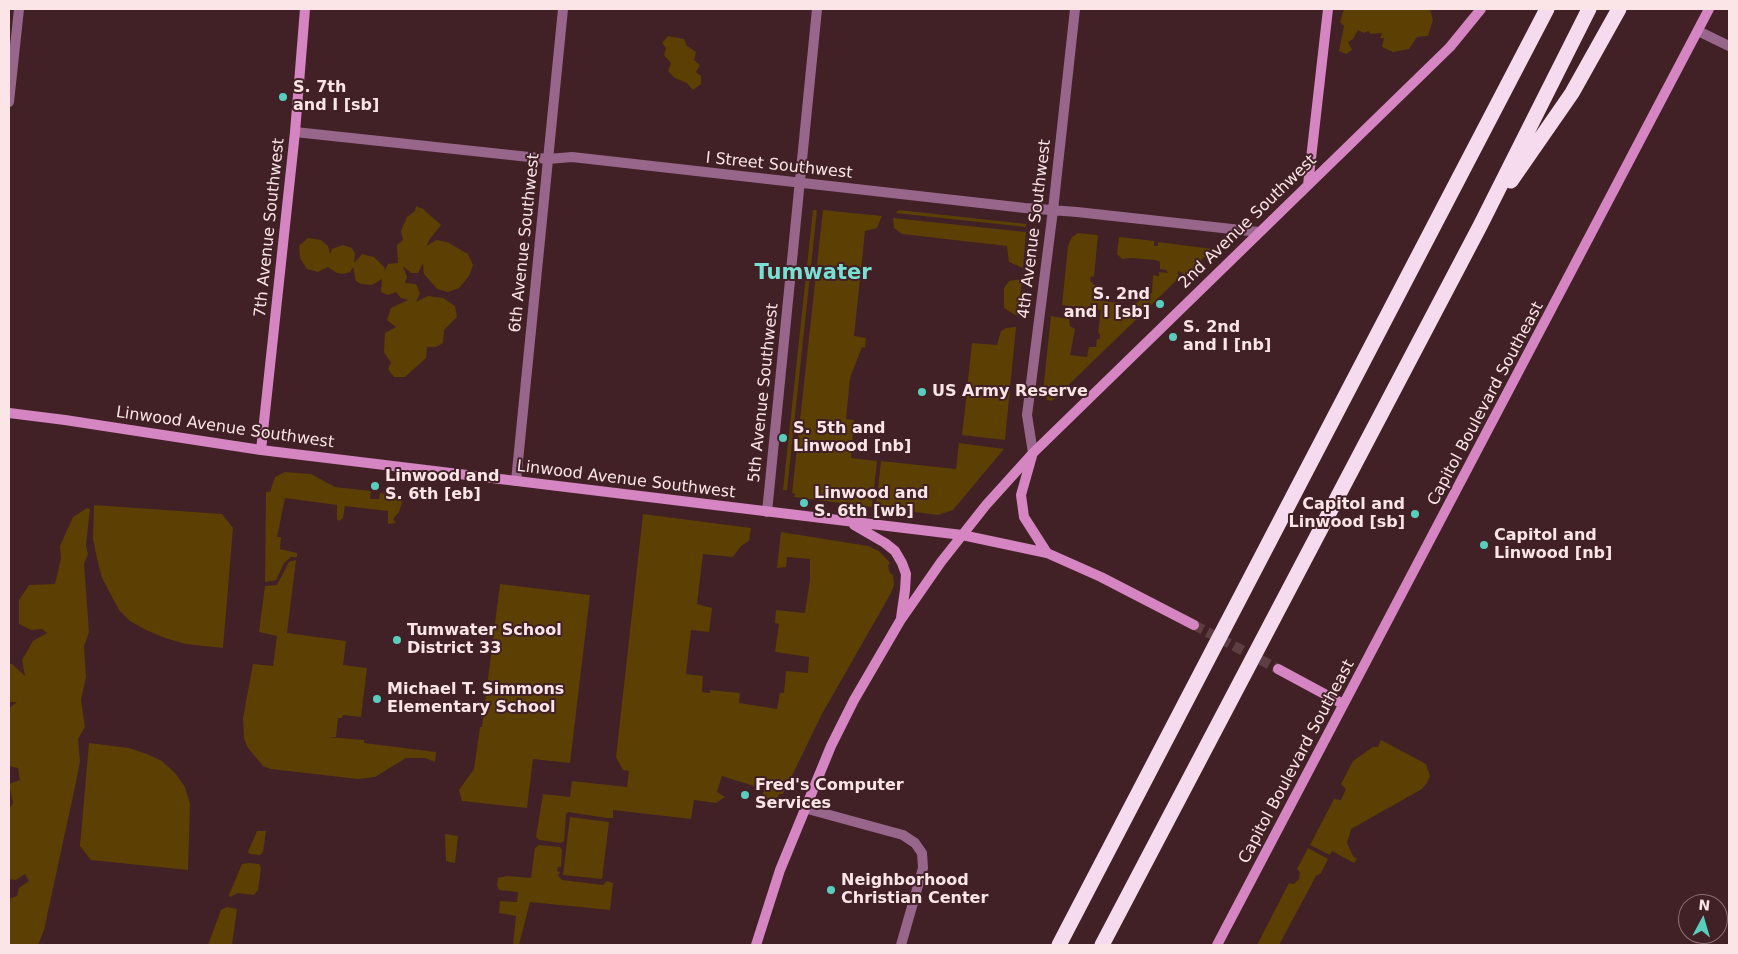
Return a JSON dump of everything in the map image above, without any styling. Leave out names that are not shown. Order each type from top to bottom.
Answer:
[{"type":"highway","points":[[1059,945],[1548,9]]},
{"type":"highway","points":[[1102,945],[1480,226],[1589,9]]},
{"type":"highway","points":[[1480,226],[1572,93],[1619,9]]},
{"type":"street","points":[[9,102],[19,9]]},
{"type":"street","name":"7th Avenue Southwest","points":[[262,450],[295,132],[305,9]]},
{"type":"street","name":"6th Avenue Southwest","points":[[516,481],[563,9]]},
{"type":"street","name":"5th Avenue Southwest","points":[[767,512],[817,9]]},
{"type":"street","name":"4th Avenue Southwest","points":[[1033,453],[1027,415],[1053,210],[1075,9]]},
{"type":"street","points":[[1308,184],[1328,9]]},
{"type":"street","name":"2nd Avenue Southwest","points":[[962,535],[1033,453],[1450,47],[1481,9]]},
{"type":"street","name":"Capitol Boulevard Southeast","points":[[1217,945],[1343,704],[1403,595],[1709,9]]},
{"type":"street","points":[[1698,30],[1729,46]]},
{"type":"street","name":"I Street Southwest","points":[[295,132],[548,159],[572,157],[800,184],[1259,232]]},
{"type":"street","name":"Linwood Avenue Southwest","points":[[9,414],[65,420],[262,450],[962,535],[1047,553],[1101,577],[1194,625]]},
{"type":"street","points":[[1033,453],[1021,495],[1024,517],[1047,553]]},
{"type":"street","points":[[851,523],[895,551],[902,564],[906,574],[900,621]]},
{"type":"street","points":[[756,945],[775,885],[804,808],[854,700],[900,621],[962,535]]},
{"type":"street","points":[[1278,669],[1343,704]]},
{"type":"street","points":[[804,808],[903,835],[914,843],[922,853],[923,868],[901,945]]},
{"type":"shaded area","points":[[1344,9],[1430,9],[1433,20],[1428,36],[1417,37],[1409,49],[1393,52],[1382,47],[1384,38],[1380,38],[1382,33],[1371,34],[1368,31],[1364,33],[1358,30],[1353,39],[1348,42],[1352,50],[1346,54],[1339,51],[1344,26],[1340,22]]},
{"type":"shaded area","points":[[668,36],[684,39],[687,46],[696,52],[694,60],[700,65],[696,72],[701,76],[701,84],[693,90],[687,83],[675,78],[668,71],[671,63],[664,55],[666,48],[662,43]]},
{"type":"shaded area","points":[[416,206],[423,209],[441,225],[429,240],[427,246],[436,240],[447,242],[468,254],[473,265],[469,276],[459,288],[448,292],[437,289],[424,274],[423,263],[418,273],[411,273],[403,266],[407,277],[405,283],[416,284],[420,293],[416,302],[428,296],[443,298],[455,306],[457,317],[444,330],[443,343],[436,347],[427,347],[426,358],[405,377],[394,377],[388,369],[391,363],[384,352],[385,333],[396,327],[387,320],[391,308],[408,300],[401,298],[396,292],[388,295],[381,292],[382,279],[372,285],[361,284],[356,281],[353,267],[350,272],[343,274],[337,273],[328,267],[318,272],[307,269],[300,258],[299,246],[308,238],[321,240],[328,246],[330,254],[332,249],[343,245],[352,248],[355,254],[354,263],[362,254],[374,257],[385,268],[384,272],[388,264],[398,263],[397,245],[403,240],[401,231],[407,217],[415,211]]},
{"type":"shaded area","points":[[813,210],[817,210],[787,490],[783,490]]},
{"type":"shaded area","points":[[823,210],[882,216],[877,228],[865,231],[854,336],[866,338],[865,348],[862,347],[850,378],[846,419],[854,420],[851,458],[877,461],[872,507],[794,497],[795,494],[792,493]]},
{"type":"shaded area","points":[[899,210],[1026,224],[1026,227],[895,213]]},
{"type":"shaded area","points":[[893,218],[1026,232],[1023,268],[1009,262],[1007,246],[902,234],[894,228]]},
{"type":"shaded area","points":[[1078,233],[1098,235],[1094,277],[1091,276],[1090,280],[1094,285],[1101,285],[1101,301],[1118,303],[1117,307],[1128,308],[1152,293],[1153,275],[1159,276],[1159,272],[1168,273],[1166,270],[1160,269],[1160,262],[1155,260],[1122,259],[1117,254],[1119,237],[1154,241],[1154,246],[1158,246],[1158,242],[1213,249],[1186,275],[1178,271],[1178,275],[1181,276],[1052,401],[1047,400],[1043,392],[1051,316],[1069,319],[1070,326],[1075,329],[1070,355],[1087,357],[1089,347],[1096,347],[1097,339],[1100,339],[1100,334],[1098,333],[1101,310],[1062,305],[1068,246],[1072,237]]},
{"type":"shaded area","points":[[1022,279],[1018,315],[1015,315],[1004,308],[1004,288],[1009,281]]},
{"type":"shaded area","points":[[1016,327],[1005,440],[962,435],[967,392],[983,395],[986,393],[983,389],[967,389],[972,343],[997,345],[1001,331],[1006,328]]},
{"type":"shaded area","points":[[959,443],[1004,449],[953,510],[938,515],[876,507],[881,461],[956,469]]},
{"type":"shaded area","points":[[285,472],[311,474],[335,487],[371,491],[370,499],[379,499],[380,493],[398,495],[402,503],[399,512],[393,519],[396,523],[388,524],[388,511],[345,506],[343,518],[339,521],[337,519],[337,505],[285,498],[277,537],[281,537],[280,549],[297,553],[297,557],[291,557],[284,563],[276,580],[265,582],[266,492],[270,492],[275,477]]},
{"type":"shaded area","points":[[94,505],[222,514],[233,528],[223,648],[186,644],[165,638],[130,621],[119,610],[102,578],[97,558],[93,539]]},
{"type":"shaded area","points":[[87,508],[90,509],[86,545],[88,554],[84,564],[89,632],[84,646],[86,677],[81,700],[85,727],[78,739],[80,761],[44,930],[38,945],[9,945],[9,899],[17,896],[19,888],[29,881],[25,874],[16,880],[9,879],[9,809],[13,803],[9,784],[20,780],[18,768],[9,766],[9,708],[17,702],[9,702],[9,664],[12,664],[25,676],[22,660],[33,641],[47,633],[42,629],[31,630],[19,624],[19,600],[29,585],[55,584],[61,558],[60,546],[73,517]]},
{"type":"shaded area","points":[[643,514],[751,528],[749,541],[741,546],[733,557],[703,554],[697,604],[712,608],[709,632],[691,630],[686,674],[703,676],[702,692],[710,693],[710,690],[740,693],[739,703],[777,709],[780,693],[784,693],[786,671],[808,673],[809,657],[775,652],[779,624],[775,623],[776,610],[805,613],[810,579],[810,559],[787,557],[786,567],[777,568],[781,532],[868,546],[879,551],[890,563],[888,566],[890,573],[893,575],[894,585],[822,714],[783,794],[779,794],[777,798],[764,799],[766,796],[763,794],[766,781],[756,779],[754,786],[722,776],[717,792],[725,797],[716,803],[694,800],[691,819],[613,810],[613,818],[568,812],[566,814],[564,841],[561,843],[539,840],[536,837],[543,794],[570,797],[572,781],[627,787],[629,771],[623,770],[616,757]]},
{"type":"shaded area","points":[[296,560],[287,633],[346,641],[343,665],[367,668],[361,717],[343,715],[342,718],[338,718],[336,737],[326,737],[364,740],[364,743],[436,752],[435,762],[425,758],[406,758],[375,777],[358,779],[271,769],[263,766],[248,748],[244,739],[243,718],[253,664],[273,666],[277,636],[259,632],[265,586],[277,585],[289,562]]},
{"type":"shaded area","points":[[500,584],[590,595],[570,763],[533,759],[527,808],[462,801],[459,790],[474,769],[480,727],[482,727]]},
{"type":"shaded area","points":[[1381,740],[1426,764],[1430,776],[1427,783],[1422,789],[1351,829],[1347,843],[1353,856],[1357,859],[1354,863],[1332,851],[1330,855],[1310,845],[1334,799],[1341,800],[1346,789],[1341,784],[1353,761],[1373,747],[1378,747]]},
{"type":"shaded area","points":[[89,743],[129,748],[147,754],[162,761],[175,773],[185,787],[190,804],[188,870],[91,860],[80,846]]},
{"type":"shaded area","points":[[570,817],[609,822],[602,879],[563,875]]},
{"type":"shaded area","points":[[257,831],[266,831],[263,852],[260,855],[248,852]]},
{"type":"shaded area","points":[[445,834],[458,836],[455,863],[446,861]]},
{"type":"shaded area","points":[[539,845],[560,847],[562,850],[561,867],[558,867],[557,871],[560,872],[558,876],[562,880],[603,885],[607,881],[613,883],[610,910],[530,902],[519,945],[513,945],[516,916],[499,913],[500,901],[517,902],[518,892],[499,890],[497,885],[498,878],[507,876],[531,878],[535,848]]},
{"type":"shaded area","points":[[1308,848],[1328,859],[1321,873],[1316,876],[1279,945],[1257,945],[1289,883],[1294,884],[1299,879],[1300,872],[1297,869]]},
{"type":"shaded area","points":[[242,864],[259,864],[261,868],[258,890],[254,895],[238,893],[230,897],[229,895]]},
{"type":"shaded area","points":[[227,907],[237,909],[232,945],[208,945],[221,910]]},
{"type":"tunnel","points":[[1194,625],[1278,669]]},
{"type":"place","name":"S. 7th and I [sb]","points":[[283,97]]},
{"type":"place","name":"S. 2nd and I [sb]","points":[[1160,304]]},
{"type":"place","name":"S. 2nd and I [nb]","points":[[1173,337]]},
{"type":"place","name":"US Army Reserve","points":[[922,392]]},
{"type":"place","name":"S. 5th and Linwood [nb]","points":[[783,438]]},
{"type":"place","name":"Linwood and S. 6th [eb]","points":[[375,486]]},
{"type":"place","name":"Linwood and S. 6th [wb]","points":[[804,503]]},
{"type":"place","name":"Capitol and Linwood [sb]","points":[[1415,514]]},
{"type":"place","name":"Capitol and Linwood [nb]","points":[[1484,545]]},
{"type":"place","name":"Tumwater School District 33","points":[[397,640]]},
{"type":"place","name":"Michael T. Simmons Elementary School","points":[[377,699]]},
{"type":"place","name":"Fred's Computer Services","points":[[745,795]]},
{"type":"place","name":"Neighborhood Christian Center","points":[[831,890]]},
{"type":"district","name":"Tumwater","points":[[813,274]]}]
